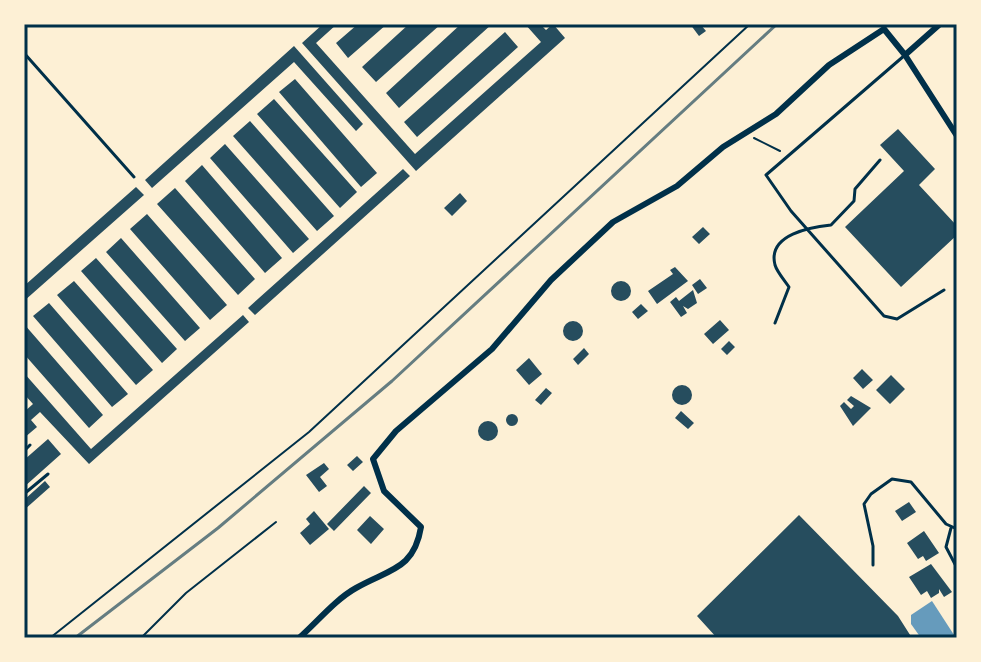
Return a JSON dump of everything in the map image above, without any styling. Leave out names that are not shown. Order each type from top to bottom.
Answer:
[{"type":"street","points":[[905,55],[940,24]]},
{"type":"street","points":[[299,638],[355,588],[394,572],[417,548],[421,527],[384,491],[373,459],[396,431],[492,349],[551,280],[613,222],[677,186],[723,147],[776,114],[829,65],[884,29],[905,55],[957,136]]},
{"type":"lane","points":[[24,53],[134,177]]},
{"type":"lane","points":[[905,55],[766,175],[806,227],[884,316],[897,319],[944,290]]},
{"type":"lane","points":[[775,323],[789,287],[775,265],[776,252],[788,236],[806,227],[831,225],[854,201],[855,189],[880,160]]},
{"type":"lane","points":[[24,451],[30,445]]},
{"type":"lane","points":[[24,494],[48,474]]},
{"type":"lane","points":[[873,565],[873,543],[864,504],[871,494],[892,479],[911,482],[951,528],[957,529]]},
{"type":"lane","points":[[951,528],[946,547],[957,568]]},
{"type":"path","points":[[50,638],[309,432],[750,24]]},
{"type":"path","points":[[745,134],[789,155]]},
{"type":"path","points":[[141,638],[186,593],[276,522]]},
{"type":"water","points":[[932,601],[956,638],[921,638],[911,624],[911,615]]},
{"type":"building","points":[[323,24],[337,24],[316,43],[415,154],[541,42],[525,24],[540,24],[546,30],[553,24],[565,38],[416,171],[302,43]]},
{"type":"building","points":[[358,24],[387,24],[348,58],[336,43]]},
{"type":"building","points":[[409,24],[441,24],[376,82],[362,67]]},
{"type":"building","points":[[461,24],[492,24],[399,108],[386,93]]},
{"type":"building","points":[[690,24],[700,24],[706,31],[699,36]]},
{"type":"building","points":[[505,32],[518,47],[417,137],[404,122]]},
{"type":"building","points":[[294,46],[363,124],[356,131],[294,62],[152,188],[145,180]]},
{"type":"building","points":[[295,79],[377,173],[361,187],[279,92]]},
{"type":"building","points":[[274,99],[357,192],[340,208],[257,114]]},
{"type":"building","points":[[250,121],[334,216],[317,231],[233,136]]},
{"type":"building","points":[[898,129],[935,169],[919,185],[957,226],[957,235],[901,287],[845,227],[904,171],[880,145]]},
{"type":"building","points":[[225,144],[309,239],[293,253],[210,158]]},
{"type":"building","points":[[202,165],[282,258],[265,273],[185,181]]},
{"type":"building","points":[[403,169],[410,176],[255,315],[248,308]]},
{"type":"building","points":[[136,187],[144,195],[24,301],[24,286]]},
{"type":"building","points":[[175,188],[255,279],[238,295],[157,204]]},
{"type":"building","points":[[460,193],[467,201],[452,216],[444,208]]},
{"type":"building","points":[[147,214],[227,305],[210,320],[130,229]]},
{"type":"building","points":[[703,227],[710,234],[699,244],[692,237]]},
{"type":"building","points":[[121,238],[200,328],[185,341],[106,252]]},
{"type":"building","points":[[96,258],[177,349],[162,363],[81,271]]},
{"type":"building","points":[[675,267],[688,281],[657,304],[648,291],[673,274],[670,270]]},
{"type":"building","points":[[700,279],[707,288],[698,294],[692,285]]},
{"type":"building","points":[[74,281],[153,370],[136,385],[57,295]]},
{"type":"building","points":[[621,281],[628,284],[631,291],[628,298],[621,301],[614,298],[611,291],[614,284]]},
{"type":"building","points":[[693,290],[697,303],[688,309],[683,306],[687,313],[681,317],[670,302],[676,297],[679,301]]},
{"type":"building","points":[[49,303],[128,394],[112,407],[33,316]]},
{"type":"building","points":[[641,304],[648,311],[638,319],[632,312]]},
{"type":"building","points":[[243,315],[249,322],[89,464],[40,412],[31,420],[37,427],[24,438],[24,412],[33,404],[24,394],[24,373],[91,449]]},
{"type":"building","points":[[720,320],[729,330],[713,344],[704,334]]},
{"type":"building","points":[[573,321],[580,324],[583,331],[580,338],[573,341],[566,338],[563,331],[566,324]]},
{"type":"building","points":[[24,324],[103,415],[89,428],[24,354]]},
{"type":"building","points":[[729,341],[735,347],[727,355],[721,349]]},
{"type":"building","points":[[584,348],[589,354],[578,365],[573,359]]},
{"type":"building","points":[[529,358],[542,374],[529,385],[516,370]]},
{"type":"building","points":[[862,369],[873,380],[863,389],[853,378]]},
{"type":"building","points":[[891,375],[905,389],[890,404],[876,390]]},
{"type":"building","points":[[682,385],[689,388],[692,395],[689,402],[682,405],[675,402],[672,395],[675,388]]},
{"type":"building","points":[[546,388],[552,393],[541,405],[535,400]]},
{"type":"building","points":[[851,396],[871,408],[853,426],[840,406],[844,402],[851,409],[854,406],[847,400]]},
{"type":"building","points":[[681,411],[694,423],[688,429],[675,418]]},
{"type":"building","points":[[512,414],[518,420],[512,426],[506,420]]},
{"type":"building","points":[[488,421],[495,424],[498,431],[495,438],[488,441],[481,438],[478,431],[481,424]]},
{"type":"building","points":[[48,439],[61,454],[24,487],[24,460]]},
{"type":"building","points":[[357,456],[363,462],[353,471],[347,465]]},
{"type":"building","points":[[324,463],[329,469],[320,477],[327,486],[319,492],[306,475]]},
{"type":"building","points":[[45,481],[50,487],[24,510],[24,500]]},
{"type":"building","points":[[364,486],[371,493],[334,531],[327,524]]},
{"type":"building","points":[[909,502],[916,512],[902,521],[895,511]]},
{"type":"building","points":[[314,511],[329,529],[310,545],[300,533],[310,524],[306,519]]},
{"type":"building","points":[[799,515],[898,616],[912,638],[717,638],[697,616]]},
{"type":"building","points":[[370,516],[384,529],[371,544],[357,530]]},
{"type":"building","points":[[924,531],[939,553],[926,561],[923,556],[918,559],[907,543]]},
{"type":"building","points":[[931,564],[952,592],[944,597],[939,589],[939,593],[931,598],[927,591],[921,595],[909,577]]},
{"type":"railway","points":[[75,638],[218,528],[392,381],[777,24]]}]
